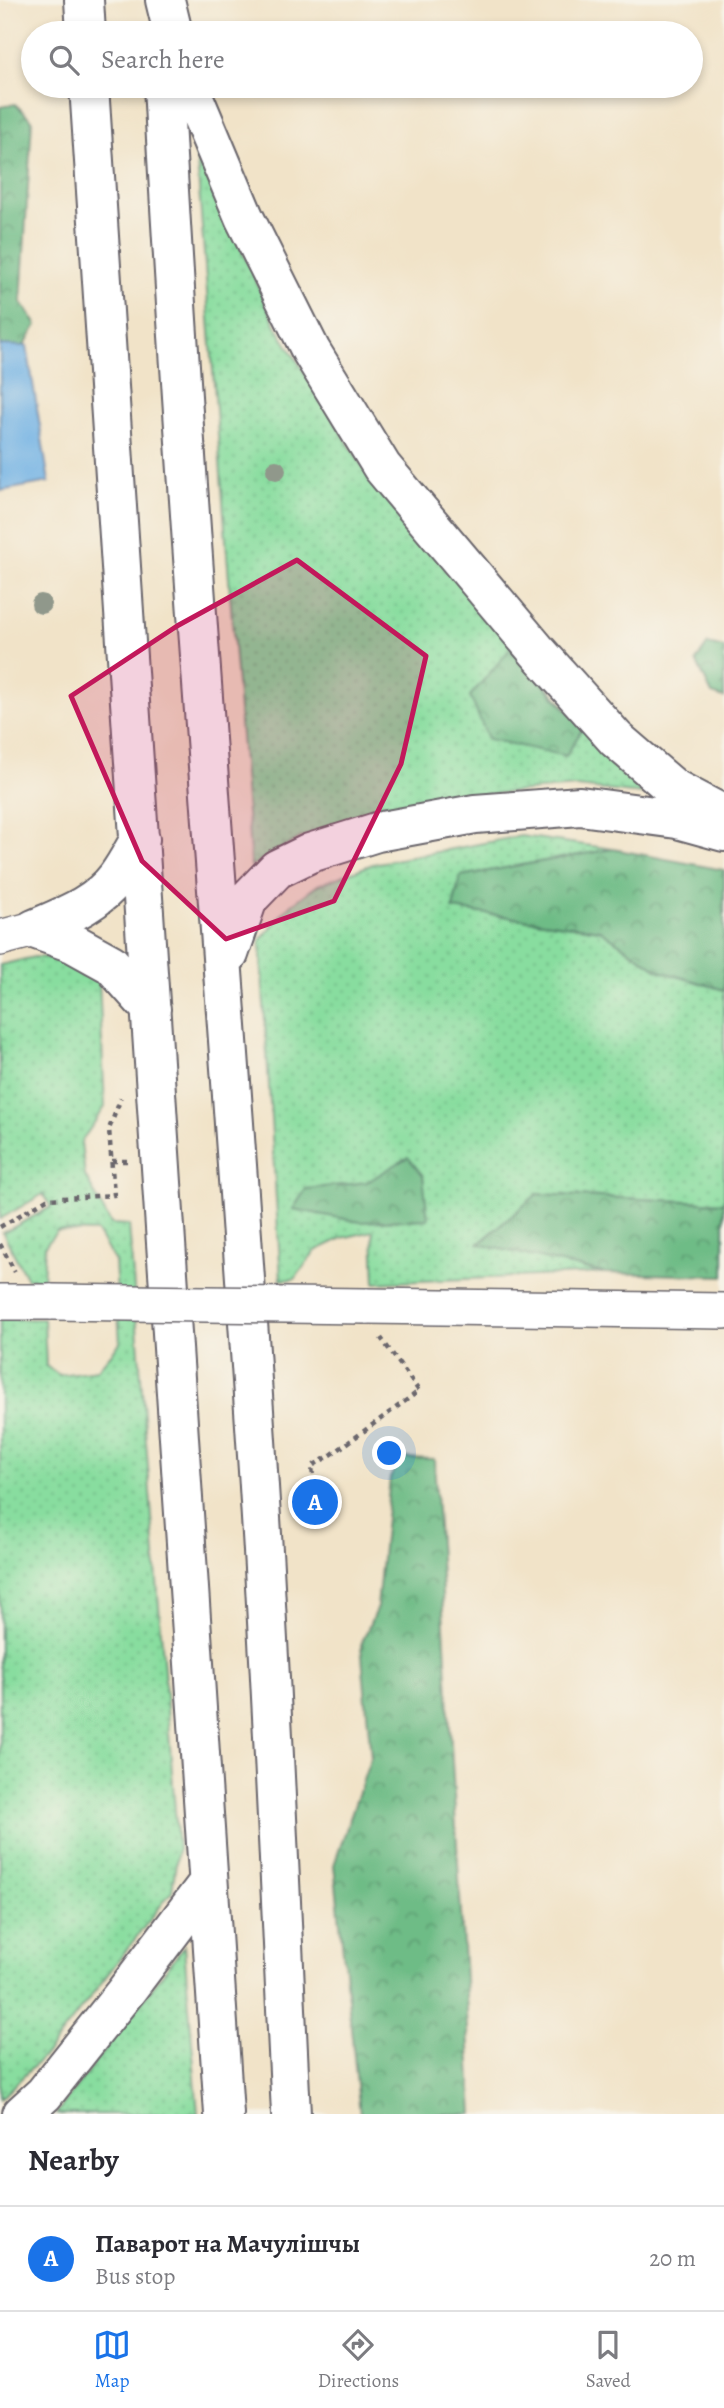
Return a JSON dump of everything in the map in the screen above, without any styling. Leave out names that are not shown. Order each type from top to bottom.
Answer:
[{"type":"highway","points":[[83,0],[85,21]]},
{"type":"highway","points":[[159,0],[160,21]]},
{"type":"highway","points":[[165,0],[170,21]]},
{"type":"highway","points":[[90,98],[225,2114]]},
{"type":"highway","points":[[164,98],[176,320],[260,1506],[291,2114]]},
{"type":"highway","points":[[193,98],[244,217],[311,351],[382,467],[528,641],[616,739],[673,788],[724,815]]},
{"type":"highway","points":[[224,969],[247,899],[277,869],[310,853],[377,832],[475,814],[580,806],[677,819],[724,832]]},
{"type":"highway","points":[[17,933],[82,907],[101,893],[117,877],[140,839]]},
{"type":"highway","points":[[17,933],[73,943],[111,964],[151,1009]]},
{"type":"highway","points":[[22,2114],[44,2094],[126,1992],[208,1883]]},
{"type":"street","points":[[8,1288],[52,1302],[370,1318],[724,1311]]},
{"type":"path","points":[[0,1227],[47,1199],[114,1195],[109,1129],[122,1094]]},
{"type":"path","points":[[0,1244],[8,1288]]},
{"type":"path","points":[[260,1506],[315,1502],[312,1466],[419,1391],[370,1318]]},
{"type":"highlighted area","points":[[297,560],[426,656],[401,764],[334,901],[226,939],[142,861],[71,696],[177,626]]},
{"type":"green space","points":[[15,104],[32,120],[21,302],[37,325],[23,347],[0,346],[0,107]]},
{"type":"green space","points":[[196,149],[277,328],[364,469],[583,728],[643,794],[576,787],[489,794],[384,810],[302,837],[251,866]]},
{"type":"green space","points":[[708,644],[724,648],[724,698],[712,694],[696,661]]},
{"type":"green space","points":[[511,648],[583,728],[566,756],[488,739],[470,696]]},
{"type":"green space","points":[[521,836],[613,849],[460,876],[453,909],[600,930],[660,971],[724,990],[724,1203],[538,1194],[479,1243],[603,1273],[375,1283],[373,1231],[342,1238],[315,1251],[295,1279],[281,1280],[260,941],[287,908],[318,885],[373,864]]},
{"type":"green space","points":[[613,849],[724,870],[724,990],[660,971],[600,930],[453,909],[460,876]]},
{"type":"green space","points":[[34,957],[73,959],[99,980],[105,1107],[81,1142],[85,1176],[111,1224],[129,1225],[178,1848],[172,1891],[47,2053],[0,2099],[0,1319],[44,1319],[46,1366],[59,1375],[97,1370],[120,1343],[115,1262],[97,1232],[57,1231],[45,1246],[43,1279],[27,1279],[3,1233],[51,1207],[43,1194],[0,1219],[0,965]]},
{"type":"green space","points":[[408,1157],[423,1176],[428,1219],[360,1222],[293,1209],[306,1189],[367,1182]]},
{"type":"green space","points":[[537,1194],[724,1203],[724,1276],[603,1273],[479,1244]]},
{"type":"green space","points":[[401,1458],[434,1459],[473,2114],[360,2114],[334,1865],[371,1757],[361,1645],[377,1607],[390,1478]]},
{"type":"green space","points":[[184,1946],[198,2114],[56,2114]]},
{"type":"water","points":[[0,345],[27,346],[49,482],[0,491]]},
{"type":"place","name":"Паварот на Мачулішчы","points":[[315,1502]]}]
